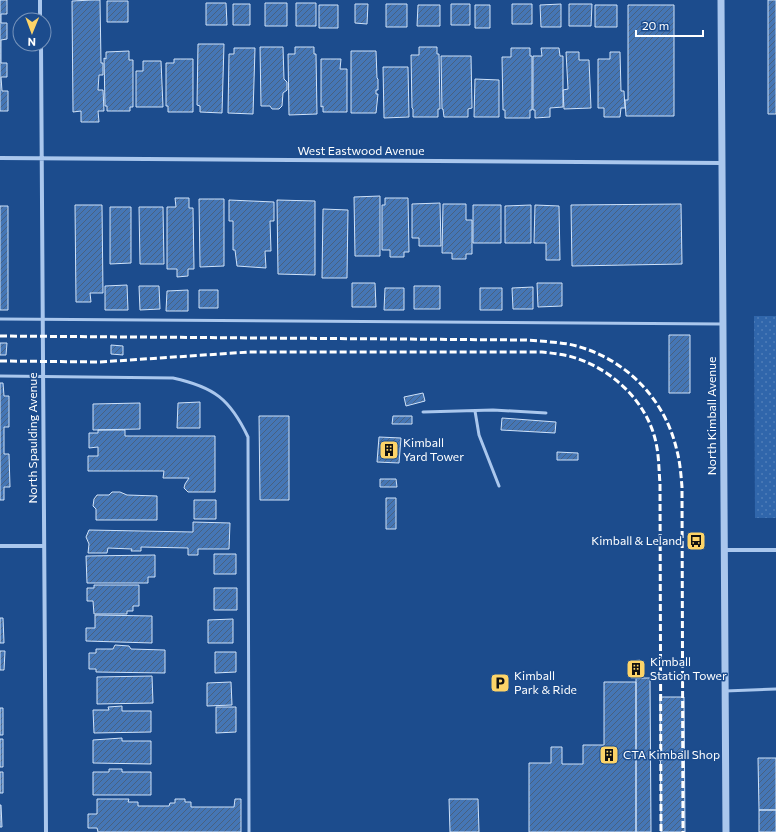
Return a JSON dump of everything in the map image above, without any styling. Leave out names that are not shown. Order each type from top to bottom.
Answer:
[{"type":"street","points":[[40,0],[40,12]]},
{"type":"street","name":"North Kimball Avenue","points":[[721,0],[726,832]]},
{"type":"street","name":"North Spaulding Avenue","points":[[40,52],[46,832]]},
{"type":"street","name":"West Eastwood Avenue","points":[[0,158],[722,163]]},
{"type":"street","points":[[0,546],[44,546]]},
{"type":"street","points":[[724,550],[776,550]]},
{"type":"lane","points":[[0,319],[723,324]]},
{"type":"lane","points":[[0,376],[173,378],[204,388],[218,396],[239,418],[248,438],[249,832]]},
{"type":"lane","points":[[423,412],[475,411],[546,413]]},
{"type":"lane","points":[[475,411],[479,435],[499,486]]},
{"type":"lane","points":[[725,691],[776,689]]},
{"type":"shaded area","points":[[754,316],[776,316],[776,518],[755,518]]},
{"type":"building","points":[[0,0],[7,0],[7,14],[1,14],[1,23],[7,23],[7,39],[1,40],[1,63],[7,63],[7,77],[1,77],[2,91],[8,91],[8,111],[0,111]]},
{"type":"building","points":[[100,0],[101,63],[103,63],[103,75],[99,75],[98,90],[103,90],[104,111],[98,111],[99,122],[81,122],[81,111],[73,112],[72,1]]},
{"type":"building","points":[[768,0],[776,0],[776,114],[768,114]]},
{"type":"building","points":[[107,1],[128,1],[128,22],[107,22]]},
{"type":"building","points":[[206,3],[226,3],[227,25],[206,25]]},
{"type":"building","points":[[265,3],[287,3],[287,26],[265,26]]},
{"type":"building","points":[[296,3],[316,3],[316,26],[296,26]]},
{"type":"building","points":[[233,4],[250,4],[250,25],[233,25]]},
{"type":"building","points":[[355,4],[368,4],[367,24],[355,23]]},
{"type":"building","points":[[386,4],[407,4],[407,27],[386,27]]},
{"type":"building","points":[[451,4],[470,4],[470,25],[451,25]]},
{"type":"building","points":[[512,4],[532,4],[532,24],[512,24]]},
{"type":"building","points":[[561,4],[561,27],[541,27],[540,5]]},
{"type":"building","points":[[569,4],[592,4],[591,26],[569,26]]},
{"type":"building","points":[[319,5],[338,5],[338,28],[319,28]]},
{"type":"building","points":[[418,5],[440,5],[440,26],[417,26]]},
{"type":"building","points":[[475,5],[490,5],[490,28],[475,28]]},
{"type":"building","points":[[595,5],[617,5],[617,27],[595,27]]},
{"type":"building","points":[[628,5],[674,5],[674,116],[626,116],[625,100],[628,100]]},
{"type":"building","points":[[198,44],[224,44],[222,113],[200,112],[200,106],[197,105]]},
{"type":"building","points":[[260,47],[283,47],[284,79],[287,82],[287,90],[283,93],[282,106],[279,109],[272,109],[270,106],[261,106]]},
{"type":"building","points":[[295,47],[314,47],[314,54],[316,54],[317,114],[289,115],[288,54],[295,54]]},
{"type":"building","points":[[419,47],[437,47],[437,54],[439,54],[440,109],[438,109],[438,117],[413,117],[411,55],[419,55]]},
{"type":"building","points":[[234,48],[255,48],[253,114],[228,113],[229,54],[234,54]]},
{"type":"building","points":[[511,48],[530,48],[530,56],[532,56],[532,110],[530,110],[530,118],[505,118],[505,110],[503,110],[502,57],[511,57]]},
{"type":"building","points":[[541,48],[559,48],[560,56],[563,56],[563,107],[550,108],[550,117],[535,118],[535,110],[533,110],[533,56],[542,56]]},
{"type":"building","points":[[129,51],[129,60],[133,60],[133,107],[130,107],[130,111],[107,111],[107,106],[105,106],[104,58],[106,59],[106,52]]},
{"type":"building","points":[[351,51],[376,51],[378,90],[376,90],[376,94],[378,94],[376,113],[351,113]]},
{"type":"building","points":[[566,52],[579,52],[579,60],[589,60],[591,108],[564,109],[563,90],[568,89]]},
{"type":"building","points":[[610,52],[620,52],[621,91],[624,91],[625,108],[621,108],[620,117],[604,117],[604,108],[598,108],[598,59],[610,59]]},
{"type":"building","points":[[441,56],[471,56],[472,108],[468,109],[468,117],[444,117],[442,109]]},
{"type":"building","points":[[174,59],[193,59],[193,112],[168,112],[168,106],[166,106],[166,63],[174,63]]},
{"type":"building","points":[[321,59],[341,59],[340,69],[347,69],[347,112],[323,112],[323,106],[321,107]]},
{"type":"building","points":[[143,61],[161,61],[163,107],[136,107],[136,71],[143,71]]},
{"type":"building","points":[[383,67],[408,67],[409,117],[384,118]]},
{"type":"building","points":[[475,79],[499,80],[499,117],[474,117]]},
{"type":"building","points":[[380,196],[380,256],[355,256],[354,197]]},
{"type":"building","points":[[175,198],[189,198],[189,208],[193,208],[194,269],[188,269],[188,276],[177,277],[177,269],[167,269],[167,207],[176,207]]},
{"type":"building","points":[[385,198],[408,198],[409,252],[404,252],[404,257],[390,257],[390,250],[382,250],[382,205],[385,205]]},
{"type":"building","points":[[199,199],[224,199],[224,266],[200,267]]},
{"type":"building","points":[[229,200],[274,202],[274,221],[270,221],[271,251],[265,251],[266,268],[237,266],[235,250],[233,250],[233,221],[229,221]]},
{"type":"building","points":[[277,200],[315,201],[315,275],[278,274]]},
{"type":"building","points":[[440,203],[441,246],[419,246],[419,238],[412,238],[412,204]]},
{"type":"building","points":[[443,204],[466,204],[466,220],[472,220],[472,254],[466,254],[466,259],[452,259],[452,253],[442,253]]},
{"type":"building","points":[[681,204],[682,264],[572,266],[571,205]]},
{"type":"building","points":[[75,205],[102,205],[103,293],[90,293],[91,302],[76,302]]},
{"type":"building","points":[[473,205],[501,205],[501,243],[473,243]]},
{"type":"building","points":[[531,205],[531,243],[505,243],[505,206]]},
{"type":"building","points":[[535,205],[559,206],[560,260],[546,260],[546,243],[534,243]]},
{"type":"building","points":[[0,206],[8,206],[8,310],[0,310]]},
{"type":"building","points":[[110,207],[131,207],[131,263],[110,264]]},
{"type":"building","points":[[139,207],[163,207],[164,264],[140,264]]},
{"type":"building","points":[[323,209],[348,210],[347,278],[322,278]]},
{"type":"building","points":[[352,283],[375,283],[376,307],[352,307]]},
{"type":"building","points":[[537,283],[562,283],[562,306],[538,307]]},
{"type":"building","points":[[127,285],[128,310],[105,310],[105,286]]},
{"type":"building","points":[[139,286],[159,286],[160,309],[140,310]]},
{"type":"building","points":[[414,286],[440,286],[440,309],[414,309]]},
{"type":"building","points":[[533,287],[533,309],[513,309],[512,288]]},
{"type":"building","points":[[385,288],[404,288],[404,310],[384,310]]},
{"type":"building","points":[[480,288],[502,288],[502,310],[480,310]]},
{"type":"building","points":[[188,290],[188,311],[166,311],[167,291]]},
{"type":"building","points":[[199,290],[218,290],[218,308],[199,308]]},
{"type":"building","points":[[669,335],[690,335],[690,393],[669,393]]},
{"type":"building","points":[[0,343],[7,343],[6,355],[0,355]]},
{"type":"building","points":[[111,345],[123,346],[123,355],[111,354]]},
{"type":"building","points":[[0,383],[3,383],[4,396],[9,396],[9,427],[4,427],[4,454],[9,454],[10,487],[4,487],[4,500],[0,500]]},
{"type":"building","points":[[423,393],[425,401],[406,406],[404,397]]},
{"type":"building","points":[[200,402],[200,428],[177,428],[178,403]]},
{"type":"building","points":[[140,403],[140,429],[93,430],[93,404]]},
{"type":"building","points":[[259,416],[289,416],[289,500],[260,500]]},
{"type":"building","points":[[393,416],[412,416],[412,424],[392,424]]},
{"type":"building","points":[[502,418],[556,422],[555,433],[501,430]]},
{"type":"building","points":[[98,430],[125,430],[125,436],[215,436],[215,492],[188,492],[184,488],[189,478],[163,478],[164,471],[88,471],[88,456],[98,456],[98,447],[89,448],[89,433],[98,433]]},
{"type":"building","name":"Kimball Yard Tower","points":[[379,437],[401,438],[399,463],[377,462]]},
{"type":"building","points":[[557,452],[578,453],[578,460],[557,460]]},
{"type":"building","points":[[380,479],[396,479],[397,487],[380,487]]},
{"type":"building","points":[[112,492],[120,492],[127,495],[157,496],[157,520],[96,520],[96,509],[93,506],[94,499],[97,495],[109,495]]},
{"type":"building","points":[[386,498],[396,498],[396,529],[386,529]]},
{"type":"building","points":[[194,500],[216,500],[216,519],[194,519]]},
{"type":"building","points":[[193,522],[230,523],[229,549],[198,549],[198,555],[188,555],[188,548],[141,547],[141,551],[108,548],[107,553],[88,553],[89,544],[86,537],[89,530],[193,532]]},
{"type":"building","points":[[214,554],[236,554],[236,574],[214,574]]},
{"type":"building","points":[[155,555],[155,577],[148,577],[148,583],[87,583],[86,556]]},
{"type":"building","points":[[94,585],[139,585],[139,606],[133,606],[133,611],[127,611],[127,614],[94,614],[93,601],[87,601],[87,588],[94,588]]},
{"type":"building","points":[[214,588],[237,588],[237,610],[214,610]]},
{"type":"building","points":[[95,615],[152,616],[152,643],[86,641],[86,628],[95,628]]},
{"type":"building","points":[[0,618],[3,618],[4,643],[0,643]]},
{"type":"building","points":[[233,619],[233,643],[208,643],[208,620]]},
{"type":"building","points":[[115,645],[129,646],[131,649],[165,650],[165,673],[96,672],[96,669],[89,669],[89,653],[96,653],[96,649],[113,649]]},
{"type":"building","points":[[0,651],[5,651],[4,670],[0,670]]},
{"type":"building","points":[[215,652],[236,652],[236,672],[215,673]]},
{"type":"building","name":"Kimball Station Tower","points":[[640,660],[640,678],[631,678],[631,661]]},
{"type":"building","points":[[152,676],[153,703],[97,704],[97,677]]},
{"type":"building","points":[[636,678],[650,678],[651,832],[636,832]]},
{"type":"building","points":[[231,682],[232,705],[207,706],[207,683]]},
{"type":"building","name":"CTA Kimball Shop","points":[[604,682],[636,682],[636,832],[529,832],[529,763],[551,763],[551,747],[562,747],[562,764],[583,764],[583,745],[604,745]]},
{"type":"building","points":[[660,697],[684,697],[685,832],[661,832]]},
{"type":"building","points":[[122,706],[122,711],[151,711],[151,732],[94,733],[93,710],[109,710],[108,707]]},
{"type":"building","points":[[216,707],[236,707],[236,732],[216,733]]},
{"type":"building","points":[[0,708],[3,708],[3,735],[0,735]]},
{"type":"building","points":[[122,738],[122,741],[151,741],[151,764],[93,763],[93,740]]},
{"type":"building","points":[[0,739],[3,739],[3,767],[0,767]]},
{"type":"building","points":[[758,758],[776,758],[776,810],[759,810]]},
{"type":"building","points":[[109,769],[122,769],[122,772],[151,772],[151,795],[93,795],[93,772],[109,772]]},
{"type":"building","points":[[0,772],[3,772],[3,793],[0,793]]},
{"type":"building","points":[[97,799],[129,799],[128,802],[138,802],[138,806],[169,806],[170,803],[175,803],[175,799],[185,799],[185,802],[191,802],[191,807],[234,807],[235,799],[241,799],[241,832],[98,832],[97,828],[88,828],[88,814],[97,814]]},
{"type":"building","points":[[449,799],[478,799],[479,832],[450,832]]},
{"type":"building","points":[[1,805],[2,827],[0,827]]},
{"type":"building","points":[[759,810],[776,810],[776,832],[759,832]]},
{"type":"railway","points":[[0,336],[526,340],[568,344],[588,350],[623,368],[638,381],[651,396],[662,413],[671,431],[679,460],[682,487],[683,832]]},
{"type":"railway","points":[[0,361],[100,362],[249,352],[542,352],[569,356],[585,361],[613,378],[626,389],[646,416],[653,432],[658,457],[660,484],[661,832]]},
{"type":"place","name":"Kimball Yard Tower","points":[[389,450]]},
{"type":"place","name":"Kimball & Leland","points":[[696,541]]},
{"type":"place","name":"Kimball Station Tower","points":[[636,669]]},
{"type":"place","name":"Kimball Park & Ride","points":[[500,683]]},
{"type":"place","name":"CTA Kimball Shop","points":[[609,755]]}]
